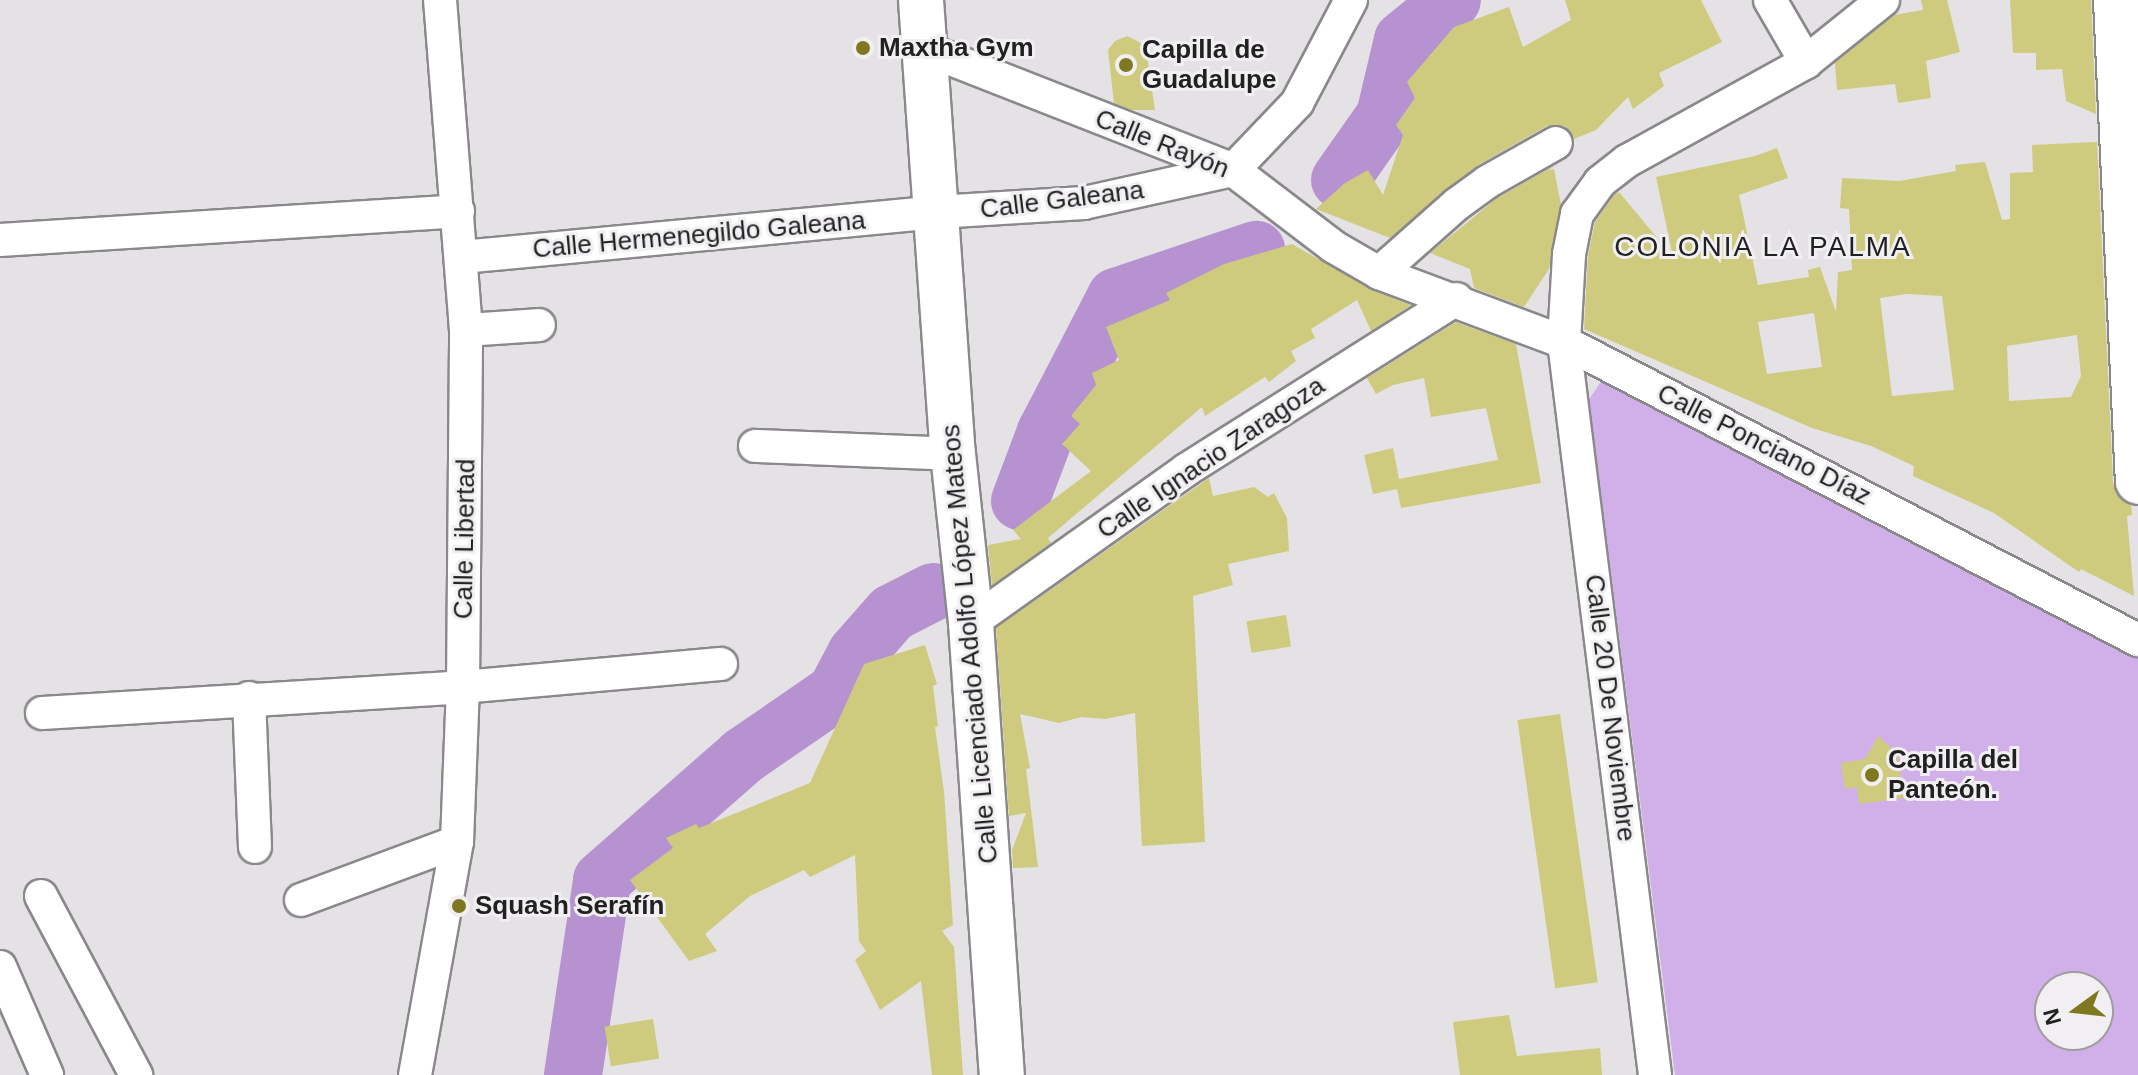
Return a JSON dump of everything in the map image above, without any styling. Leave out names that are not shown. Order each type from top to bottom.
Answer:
[{"type":"main road","name":"Calle Licenciado Adolfo López Mateos","points":[[921,0],[953,454],[971,623],[1002,1075]]},
{"type":"main road","points":[[2116,0],[2138,481]]},
{"type":"street","name":"Calle Libertad","points":[[415,1075],[457,842],[463,687],[466,330],[440,0]]},
{"type":"street","points":[[1233,170],[1297,103],[1351,0]]},
{"type":"street","points":[[1770,0],[1806,62]]},
{"type":"street","points":[[1564,342],[1569,254],[1574,227],[1577,214],[1600,182],[1627,161],[1806,62],[1883,0]]},
{"type":"street","name":"Calle Rayón","points":[[925,49],[1233,170],[1334,247],[1379,273]]},
{"type":"street","points":[[1379,273],[1457,204],[1487,182],[1556,143]]},
{"type":"street","name":"Calle Galeana","points":[[937,212],[1084,203],[1233,170]]},
{"type":"street","points":[[0,240],[458,211]]},
{"type":"street","name":"Calle Hermenegildo Galeana","points":[[462,257],[937,212]]},
{"type":"street","name":"Calle Ponciano Díaz","points":[[1379,273],[1456,299],[1564,342],[2138,640]]},
{"type":"street","name":"Calle Ignacio Zaragoza","points":[[971,623],[1186,470],[1456,299]]},
{"type":"street","points":[[466,330],[539,325]]},
{"type":"street","name":"Calle 20 De Noviembre","points":[[1564,342],[1655,1075]]},
{"type":"street","points":[[755,446],[953,454]]},
{"type":"street","points":[[42,713],[463,687],[721,664]]},
{"type":"street","points":[[249,698],[255,847]]},
{"type":"street","points":[[301,900],[457,842]]},
{"type":"street","points":[[41,896],[136,1075]]},
{"type":"street","points":[[0,967],[47,1075]]},
{"type":"shaded area","points":[[1605,376],[2138,649],[2138,1075],[1675,1075],[1589,399]]},
{"type":"building","points":[[1565,0],[1701,0],[1722,42],[1659,73],[1664,86],[1633,109],[1628,97],[1596,130],[1574,139],[1565,126],[1547,126],[1478,165],[1390,238],[1316,209],[1345,183],[1368,170],[1383,195],[1403,135],[1396,125],[1415,98],[1407,82],[1454,27],[1509,7],[1523,47],[1571,20]]},
{"type":"building","points":[[1921,0],[1947,0],[1960,52],[1926,61],[1931,98],[1898,103],[1895,84],[1837,90],[1835,63],[1894,15],[1923,10]]},
{"type":"building","points":[[2010,0],[2091,0],[2096,114],[2066,101],[2062,69],[2036,70],[2036,53],[2013,53]]},
{"type":"building","points":[[1127,36],[1141,43],[1146,50],[1155,110],[1131,110],[1114,103],[1108,50],[1115,41]]},
{"type":"building","points":[[2097,142],[2113,482],[2117,495],[2131,504],[2132,515],[2127,516],[2134,596],[2081,569],[2079,572],[1994,513],[1913,476],[1914,466],[1871,446],[1812,428],[1584,329],[1588,256],[1595,222],[1619,192],[1673,257],[1656,177],[1755,156],[1777,148],[1788,178],[1739,195],[1758,285],[1809,277],[1808,270],[1820,267],[1836,312],[1838,272],[1852,270],[1849,209],[1840,208],[1842,178],[1899,181],[1956,171],[1955,165],[1985,162],[2002,220],[2010,219],[2010,173],[2033,172],[2032,145]],"holes":[[[1906,294],[1942,296],[1954,390],[1892,396],[1880,298]],[[1814,313],[1822,367],[1767,374],[1758,322]],[[2077,335],[2081,376],[2071,397],[2009,401],[2007,346]]]},
{"type":"building","points":[[1554,166],[1549,170],[1554,169],[1561,205],[1549,269],[1524,307],[1474,288],[1470,269],[1430,253],[1497,198]]},
{"type":"building","points":[[1292,244],[1370,289],[1411,305],[1371,331],[1357,300],[1311,329],[1315,338],[1291,351],[1296,361],[1269,382],[1265,377],[1205,416],[1202,407],[1048,538],[1051,543],[992,585],[988,545],[1021,539],[1013,530],[1091,471],[1062,444],[1080,424],[1071,416],[1096,385],[1092,373],[1119,360],[1106,327],[1170,300],[1166,293],[1224,264]]},
{"type":"building","points":[[1456,322],[1516,344],[1541,483],[1401,508],[1397,489],[1373,494],[1364,455],[1393,448],[1399,479],[1498,460],[1486,408],[1431,417],[1424,378],[1393,385],[1376,394],[1367,378]]},
{"type":"building","points":[[1209,478],[1213,496],[1254,487],[1268,497],[1274,493],[1287,518],[1289,551],[1228,564],[1233,585],[1193,596],[1205,842],[1142,846],[1135,713],[1105,719],[1081,717],[1059,723],[1020,714],[1030,768],[1026,769],[1038,867],[1013,868],[1012,850],[1026,813],[1009,816],[996,628]]},
{"type":"building","points":[[1286,615],[1291,647],[1251,653],[1246,621]]},
{"type":"building","points":[[925,645],[937,684],[933,686],[938,726],[935,727],[944,792],[953,925],[942,931],[954,947],[963,1075],[932,1075],[921,981],[880,1010],[855,960],[866,951],[859,941],[855,855],[810,877],[804,870],[750,896],[705,934],[717,951],[689,961],[630,880],[673,848],[666,838],[696,824],[699,828],[810,783],[864,664]]},
{"type":"building","points":[[1560,714],[1598,982],[1555,988],[1517,720]]},
{"type":"building","name":"Capilla del Panteón.","points":[[1878,736],[1897,753],[1904,798],[1859,804],[1857,787],[1845,789],[1841,763],[1865,759]]},
{"type":"building","points":[[1509,1015],[1517,1056],[1600,1048],[1602,1075],[1460,1075],[1453,1022]]},
{"type":"building","points":[[653,1019],[659,1059],[611,1066],[605,1027]]},
{"type":"waterway","points":[[1340,180],[1385,116],[1403,40],[1452,0]]},
{"type":"waterway","points":[[1020,501],[1046,432],[1116,297],[1256,250]]},
{"type":"waterway","points":[[573,1075],[602,880],[743,756],[836,692],[856,654],[892,613],[933,592]]},
{"type":"place","name":"Maxtha Gym","points":[[863,48]]},
{"type":"place","name":"Capilla de Guadalupe","points":[[1126,65]]},
{"type":"place","name":"Capilla del Panteón.","points":[[1872,775]]},
{"type":"place","name":"Squash Serafín","points":[[459,906]]},
{"type":"district","name":"COLONIA LA PALMA","points":[[1763,247]]}]
